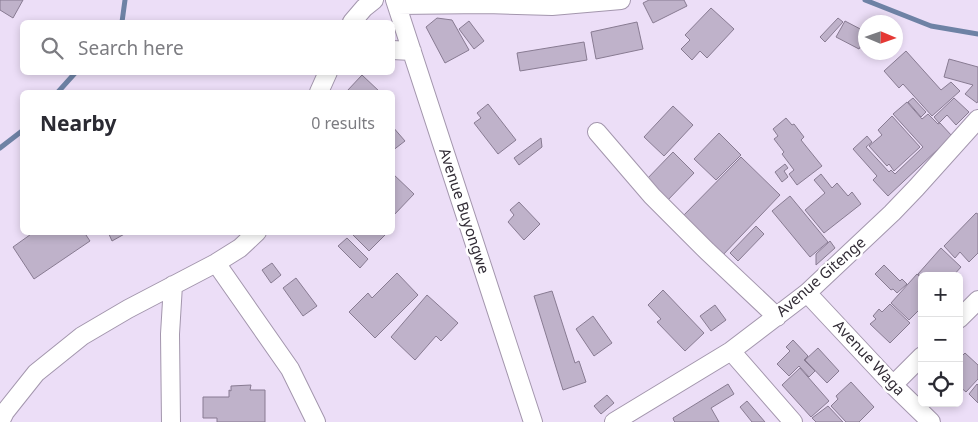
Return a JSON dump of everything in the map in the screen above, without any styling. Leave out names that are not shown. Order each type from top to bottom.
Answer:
[{"type":"street","points":[[354,20],[374,0]]},
{"type":"street","points":[[396,2],[552,6],[622,0]]},
{"type":"street","name":"Avenue Buyongwe","points":[[396,2],[533,422]]},
{"type":"street","points":[[395,50],[412,51]]},
{"type":"street","points":[[320,90],[327,75]]},
{"type":"street","name":"Avenue Gitenge","points":[[614,422],[731,351],[807,293],[892,214],[978,119]]},
{"type":"street","points":[[597,132],[652,196],[706,251],[777,317]]},
{"type":"street","points":[[0,422],[5,412],[36,373],[82,336],[240,248],[254,235]]},
{"type":"street","points":[[216,262],[290,368],[316,422]]},
{"type":"street","points":[[171,422],[170,334],[173,285]]},
{"type":"street","name":"Avenue Waga","points":[[807,293],[893,385],[931,422]]},
{"type":"street","points":[[961,317],[976,304]]},
{"type":"street","points":[[731,351],[793,422]]},
{"type":"street","points":[[893,385],[918,360]]},
{"type":"building","points":[[0,0],[23,0],[13,18],[0,10]]},
{"type":"building","points":[[649,0],[684,0],[687,6],[653,23],[643,3]]},
{"type":"building","points":[[711,8],[734,29],[707,58],[700,51],[692,60],[681,49],[690,40],[685,35]]},
{"type":"building","points":[[437,18],[452,20],[469,50],[445,63],[426,27]]},
{"type":"building","points":[[838,18],[843,22],[825,42],[820,37]]},
{"type":"building","points":[[469,21],[484,41],[474,49],[459,29]]},
{"type":"building","points":[[845,21],[858,28],[858,48],[836,37]]},
{"type":"building","points":[[637,22],[643,49],[596,59],[591,32]]},
{"type":"building","points":[[584,42],[587,60],[520,71],[517,53]]},
{"type":"building","points":[[906,51],[941,90],[951,82],[960,91],[932,116],[903,84],[899,88],[884,71],[896,60],[903,60],[903,54]]},
{"type":"building","points":[[949,59],[978,67],[977,103],[965,94],[973,85],[944,77]]},
{"type":"building","points":[[362,75],[378,90],[348,90]]},
{"type":"building","points":[[913,98],[926,112],[921,117],[908,102]]},
{"type":"building","points":[[954,98],[969,112],[956,125],[947,115],[939,123],[934,117]]},
{"type":"building","points":[[907,102],[922,119],[928,114],[952,136],[888,196],[873,180],[877,176],[853,149],[867,136],[872,142],[866,147],[889,172],[891,170],[895,174],[923,147],[893,114]]},
{"type":"building","points":[[488,104],[516,140],[498,154],[474,123],[481,118],[477,113]]},
{"type":"building","points":[[673,106],[693,125],[664,156],[644,137]]},
{"type":"building","points":[[892,116],[920,147],[894,171],[869,146],[882,135],[878,130]]},
{"type":"building","points":[[786,118],[792,125],[794,124],[804,137],[801,140],[822,166],[797,185],[789,174],[794,170],[774,139],[778,136],[773,129]]},
{"type":"building","points":[[395,129],[405,141],[395,149]]},
{"type":"building","points":[[719,133],[741,155],[716,180],[694,159]]},
{"type":"building","points":[[541,138],[542,147],[519,165],[514,158]]},
{"type":"building","points":[[673,152],[694,173],[665,203],[644,182]]},
{"type":"building","points":[[741,157],[780,195],[721,257],[681,218]]},
{"type":"building","points":[[785,164],[788,168],[784,171],[788,177],[782,182],[775,172]]},
{"type":"building","points":[[821,174],[832,188],[837,183],[848,196],[852,192],[861,204],[824,233],[805,210],[825,193],[814,180]]},
{"type":"building","points":[[395,176],[414,194],[395,214]]},
{"type":"building","points":[[790,196],[828,242],[810,257],[772,211]]},
{"type":"building","points":[[519,202],[540,224],[524,240],[508,222],[514,215],[510,210]]},
{"type":"building","points":[[976,213],[978,214],[978,253],[969,262],[960,252],[955,258],[944,246]]},
{"type":"building","points":[[756,226],[764,234],[738,261],[730,253]]},
{"type":"building","points":[[30,235],[86,235],[90,241],[34,279],[13,247]]},
{"type":"building","points":[[109,235],[123,235],[112,241]]},
{"type":"building","points":[[353,235],[385,235],[369,251]]},
{"type":"building","points":[[347,238],[368,259],[360,268],[338,246]]},
{"type":"building","points":[[830,241],[835,248],[816,265],[816,254]]},
{"type":"building","points":[[941,248],[961,267],[957,272],[920,272]]},
{"type":"building","points":[[272,263],[281,275],[271,283],[262,270]]},
{"type":"building","points":[[884,265],[900,281],[902,279],[907,284],[897,293],[893,289],[891,290],[875,274]]},
{"type":"building","points":[[397,273],[418,295],[375,338],[349,312],[368,293],[372,298]]},
{"type":"building","points":[[917,274],[918,311],[909,320],[891,303]]},
{"type":"building","points":[[296,278],[317,306],[303,316],[283,288]]},
{"type":"building","points":[[663,290],[704,333],[685,351],[657,322],[661,319],[648,305]]},
{"type":"building","points":[[552,291],[575,363],[579,361],[586,382],[563,390],[534,296]]},
{"type":"building","points":[[427,295],[458,323],[441,341],[436,336],[415,360],[391,337]]},
{"type":"building","points":[[890,304],[910,323],[890,343],[870,324],[876,319],[873,316],[879,309],[882,312]]},
{"type":"building","points":[[715,305],[726,320],[711,331],[700,316]]},
{"type":"building","points":[[593,316],[612,343],[594,356],[576,329]]},
{"type":"building","points":[[793,340],[808,356],[804,360],[815,371],[809,377],[799,366],[789,376],[777,364],[790,351],[786,347]]},
{"type":"building","points":[[818,348],[839,371],[827,383],[805,360]]},
{"type":"building","points":[[965,353],[978,365],[978,379],[966,392],[963,389],[963,355]]},
{"type":"building","points":[[800,368],[829,401],[811,417],[782,385]]},
{"type":"building","points":[[851,382],[874,407],[859,422],[846,422],[831,406],[838,399],[836,396]]},
{"type":"building","points":[[728,384],[734,394],[711,408],[719,422],[674,421],[673,418]]},
{"type":"building","points":[[251,385],[250,390],[265,390],[265,422],[217,422],[217,418],[203,418],[203,397],[229,397],[231,386]]},
{"type":"building","points":[[978,385],[978,403],[969,394]]},
{"type":"building","points":[[607,395],[614,403],[601,414],[594,406]]},
{"type":"building","points":[[747,401],[765,422],[752,422],[740,407]]},
{"type":"building","points":[[828,406],[843,422],[816,422],[812,418]]},
{"type":"waterway","points":[[122,20],[125,0]]},
{"type":"waterway","points":[[865,0],[931,26],[978,34]]},
{"type":"waterway","points":[[60,90],[73,75]]},
{"type":"waterway","points":[[0,148],[20,133]]}]
